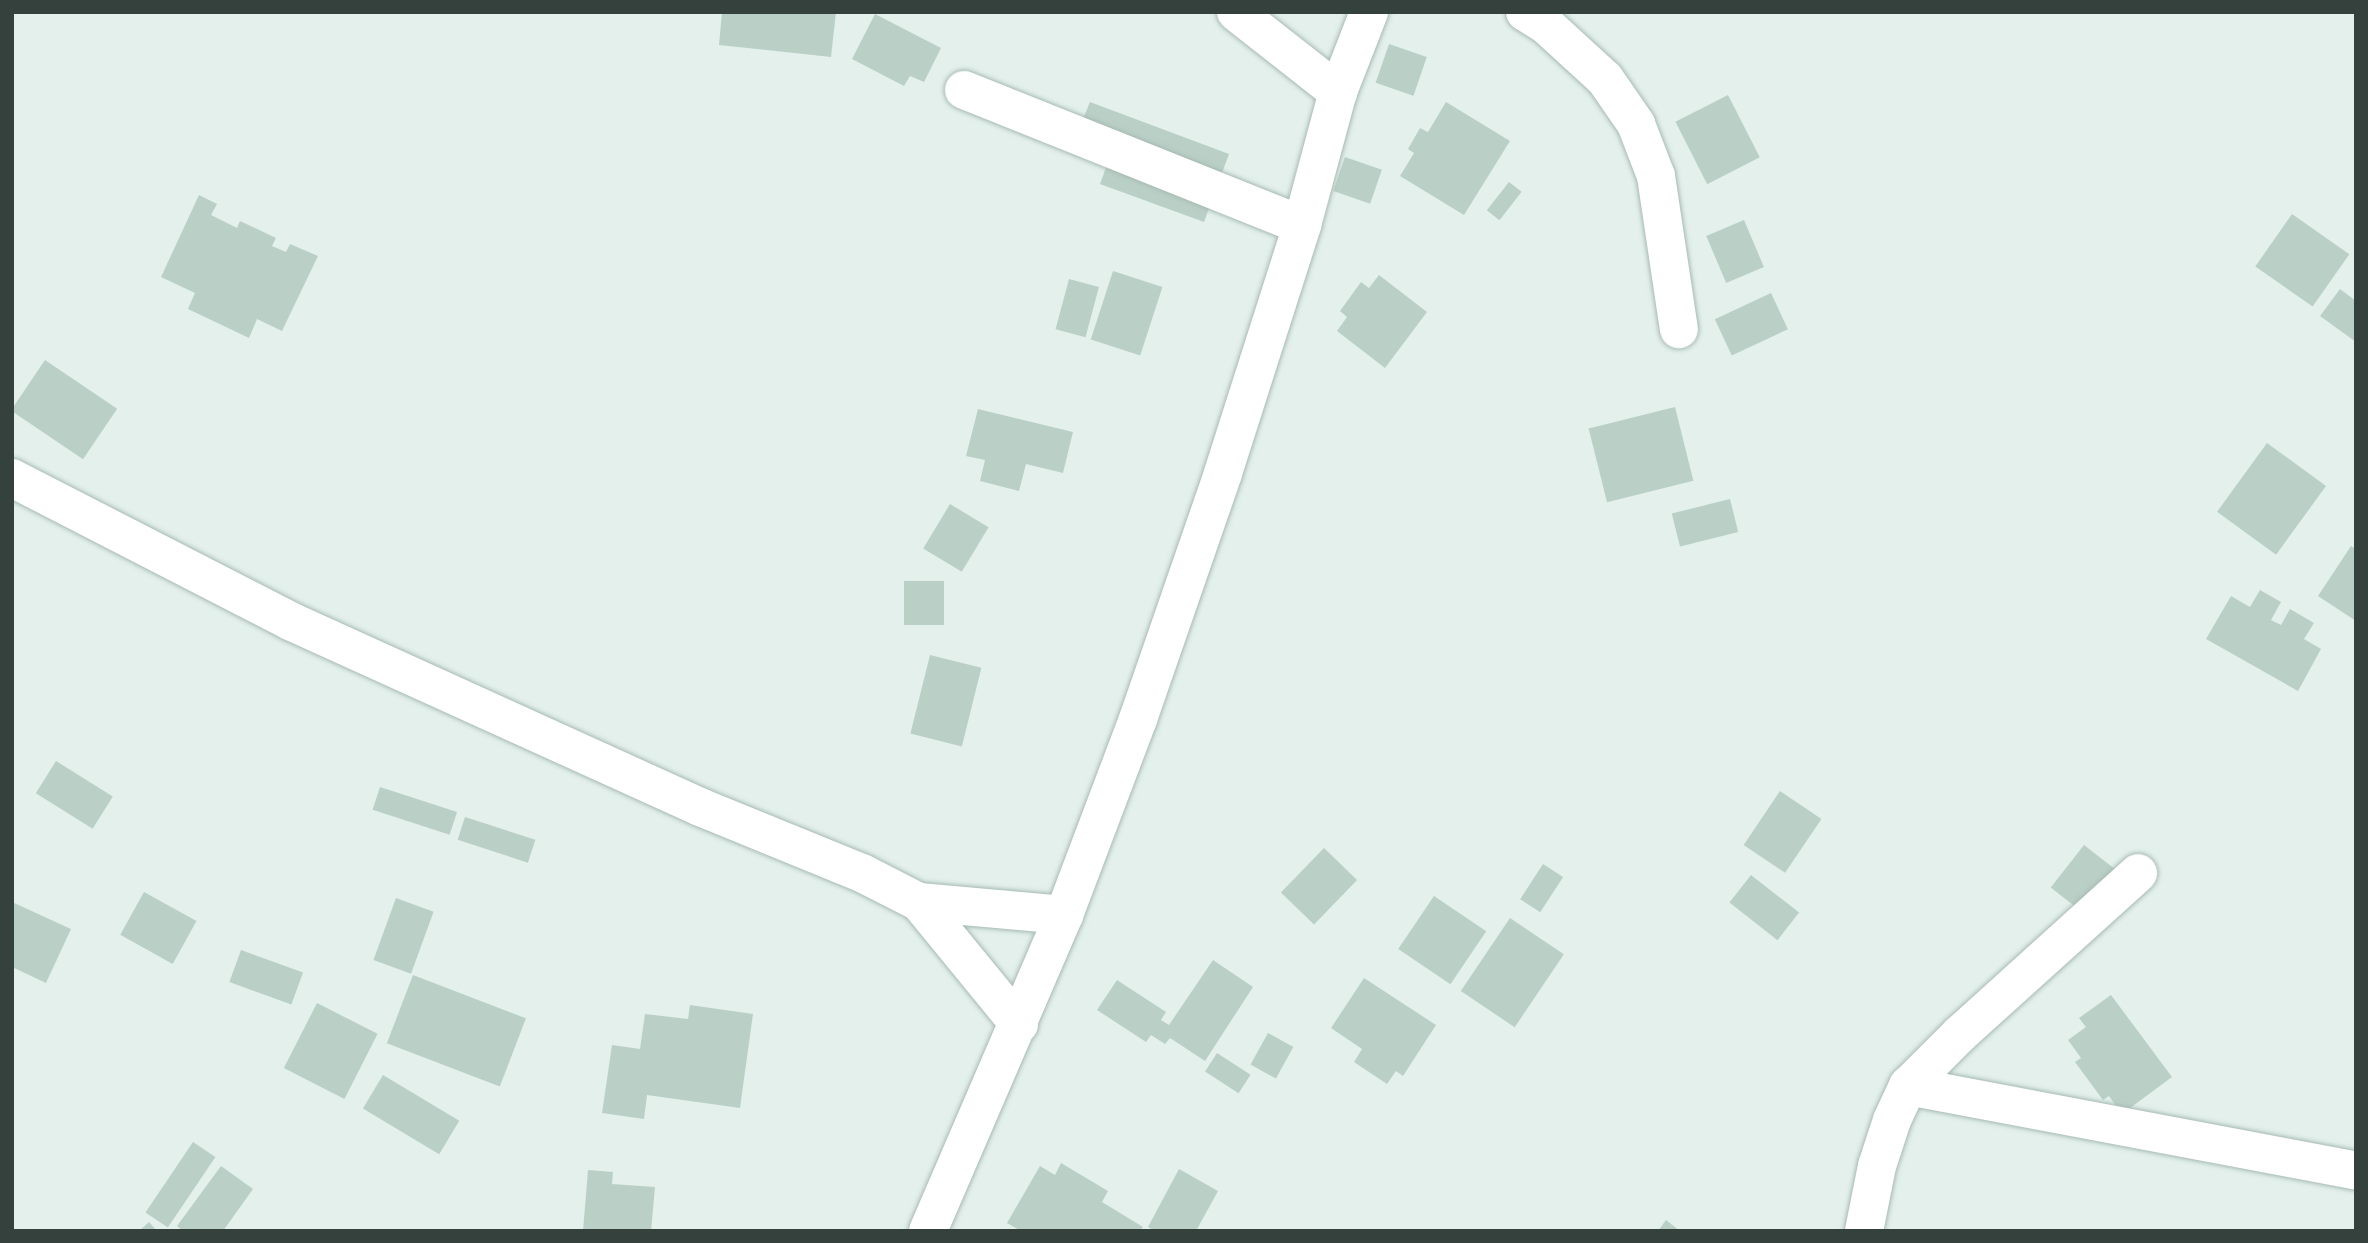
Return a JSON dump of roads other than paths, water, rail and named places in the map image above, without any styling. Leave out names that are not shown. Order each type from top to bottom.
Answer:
[{"type":"street","points":[[1236,12],[1338,92]]},
{"type":"street","points":[[928,1231],[1064,915],[1138,719],[1214,499],[1302,225],[1338,92],[1369,12]]},
{"type":"street","points":[[1525,12],[1546,25],[1605,79],[1636,124],[1656,176],[1679,328]]},
{"type":"street","points":[[964,90],[1302,225]]},
{"type":"street","points":[[12,478],[290,621],[700,807],[862,873],[919,902],[1064,915]]},
{"type":"street","points":[[1864,1231],[1877,1166],[1892,1119],[1908,1086],[1960,1034],[2137,873]]},
{"type":"street","points":[[919,902],[1019,1024]]},
{"type":"street","points":[[1908,1086],[2356,1171]]}]
